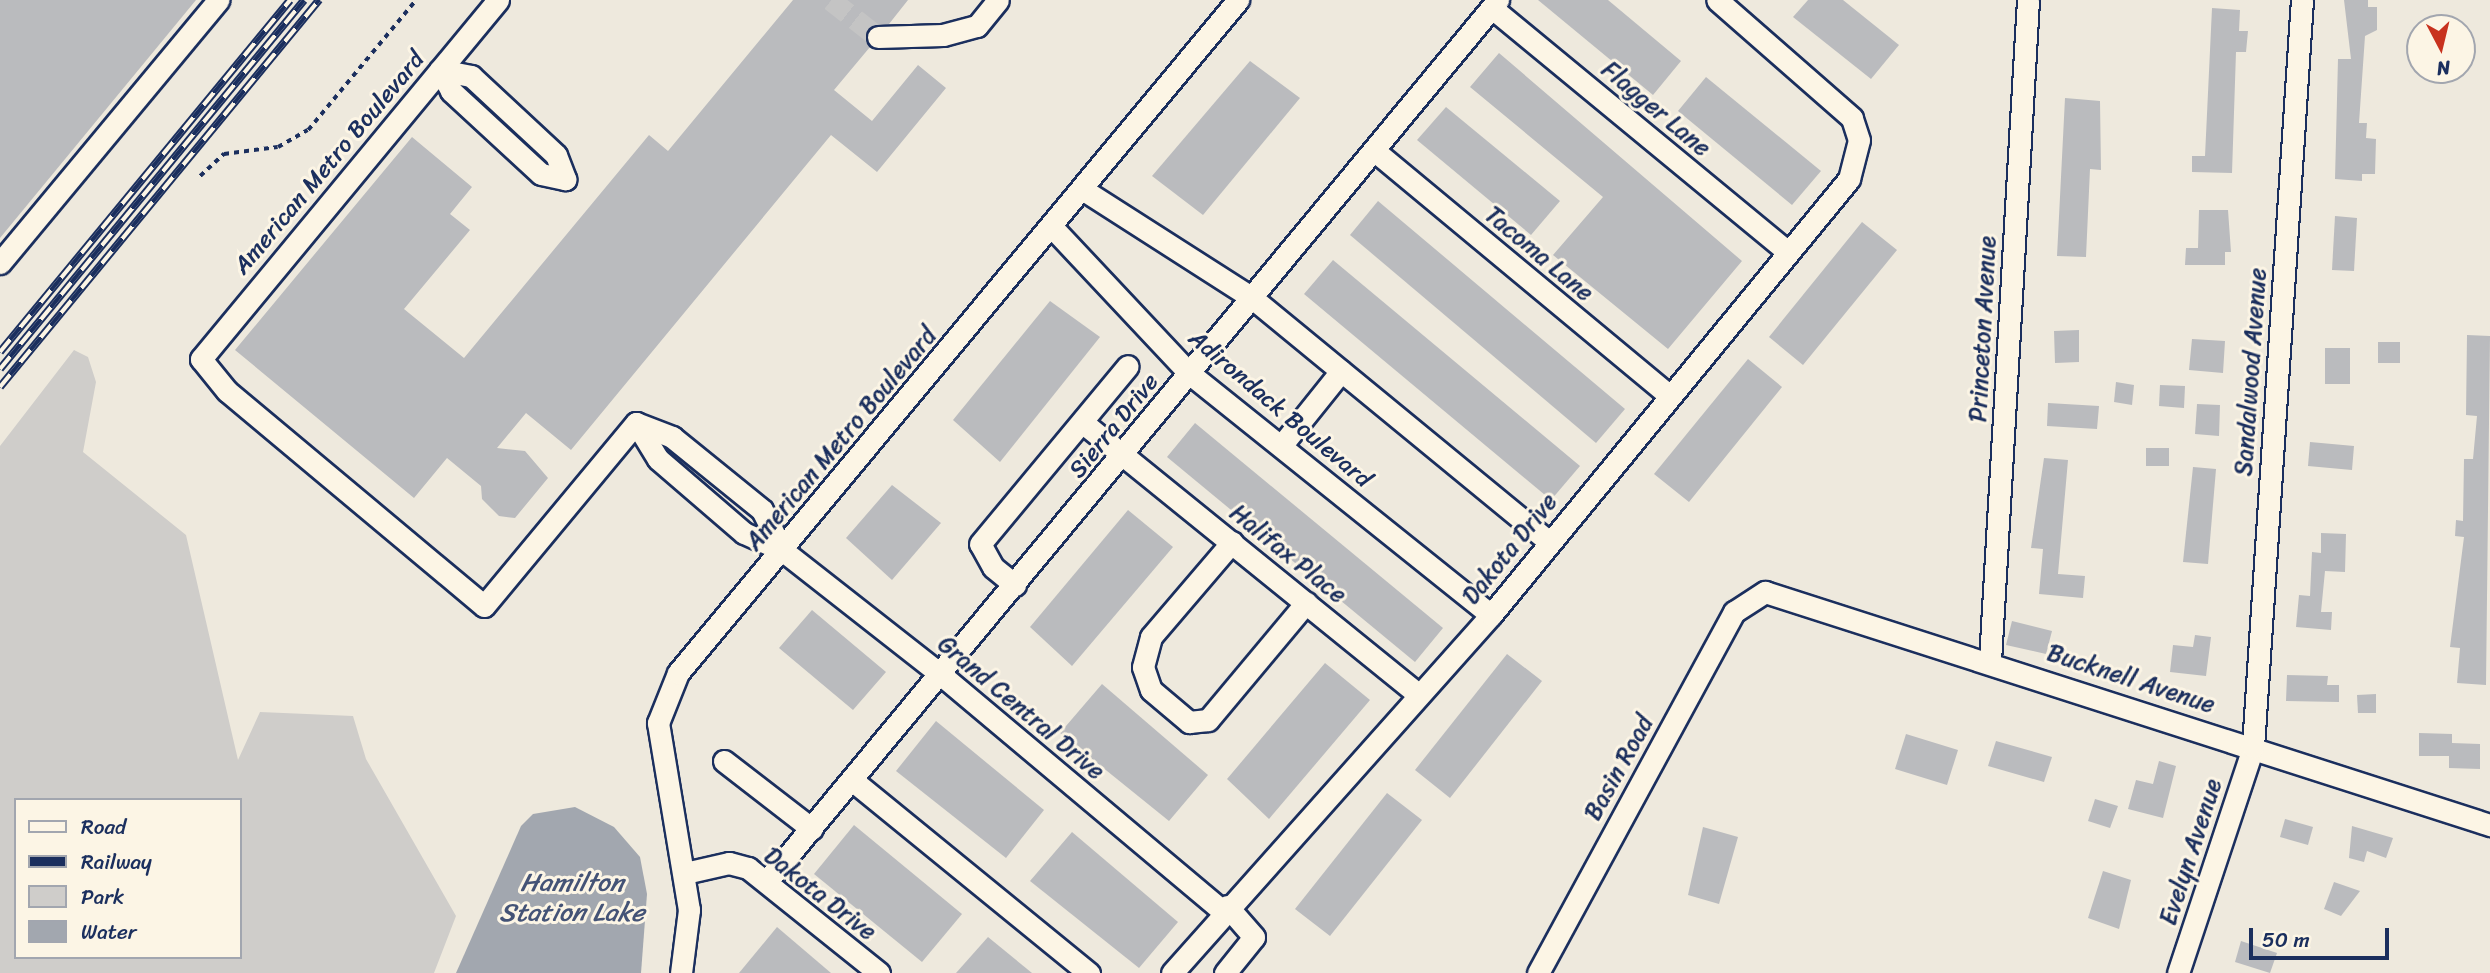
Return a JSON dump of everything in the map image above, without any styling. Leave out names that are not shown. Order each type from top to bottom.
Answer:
[{"type":"street","points":[[0,262],[218,0]]},
{"type":"street","name":"American Metro Boulevard","points":[[498,0],[201,359],[227,391],[484,606],[636,423],[672,437],[762,510],[782,550]]},
{"type":"street","points":[[878,37],[943,35],[977,26],[998,0]]},
{"type":"street","name":"American Metro Boulevard","points":[[681,973],[689,910],[685,873],[665,793],[661,709],[678,673],[1238,0]]},
{"type":"street","name":"Princeton Avenue","points":[[1990,661],[2028,0]]},
{"type":"street","name":"Sandalwood Avenue","points":[[2253,747],[2302,0]]},
{"type":"street","name":"Dakota Drive","points":[[1172,973],[1225,909],[1417,693],[1491,615],[1787,251],[1849,179],[1859,140],[1852,118],[1833,97],[1726,3]]},
{"type":"street","name":"Sierra Drive","points":[[766,881],[812,830],[939,673],[1126,456],[1251,297],[1376,152],[1495,4]]},
{"type":"street","name":"Flagger Lane","points":[[1495,4],[1787,251]]},
{"type":"street","points":[[440,70],[471,76],[556,155],[565,179],[541,173],[451,91],[440,70]]},
{"type":"street","name":"Tacoma Lane","points":[[1376,152],[1670,396]]},
{"type":"street","points":[[1082,190],[1251,297],[1549,542]]},
{"type":"street","name":"Adirondack Boulevard","points":[[1051,226],[1189,373],[1491,615]]},
{"type":"street","points":[[1015,585],[993,567],[980,544],[1128,366]]},
{"type":"street","points":[[1281,446],[1341,371]]},
{"type":"street","name":"Halifax Place","points":[[1082,422],[1417,693]]},
{"type":"street","points":[[1232,542],[1151,637],[1143,667],[1151,690],[1189,722],[1208,720],[1306,603]]},
{"type":"street","name":"Grand Central Drive","points":[[782,550],[939,673],[1225,909],[1254,937],[1225,973]]},
{"type":"street","name":"Bucknell Avenue","points":[[1754,594],[1780,594],[2490,825]]},
{"type":"street","name":"Basin Road","points":[[1538,973],[1734,612],[1754,594]]},
{"type":"street","name":"Evelyn Avenue","points":[[2178,973],[2253,747]]},
{"type":"street","points":[[724,761],[812,830]]},
{"type":"street","points":[[852,780],[1088,973]]},
{"type":"street","name":"Dakota Drive","points":[[685,873],[729,863],[766,881],[875,972]]},
{"type":"path","points":[[200,176],[224,154],[278,147],[308,130],[416,0]]},
{"type":"green space","points":[[74,350],[88,357],[96,382],[83,452],[186,535],[238,760],[260,712],[353,716],[366,759],[456,916],[434,973],[0,973],[0,446]]},
{"type":"water","name":"Hamilton Station Lake","points":[[575,807],[614,827],[640,857],[647,894],[641,973],[456,973],[521,826],[533,814]]},
{"type":"building","points":[[0,0],[196,0],[0,238]]},
{"type":"building","points":[[793,0],[908,0],[889,24],[867,30],[870,47],[834,90],[872,121],[918,65],[946,88],[877,172],[831,135],[571,450],[526,413],[497,448],[525,451],[548,478],[515,518],[499,516],[482,499],[481,486],[447,458],[414,498],[235,350],[412,137],[472,187],[450,214],[470,230],[404,309],[464,358],[649,135],[668,151]]},
{"type":"building","points":[[1538,0],[1608,0],[1681,61],[1653,95]]},
{"type":"building","points":[[1808,0],[1843,0],[1899,45],[1871,79],[1793,17]]},
{"type":"building","points":[[2344,0],[2368,0],[2368,7],[2377,7],[2377,30],[2365,36],[2359,123],[2367,123],[2366,138],[2376,139],[2375,174],[2362,174],[2362,181],[2335,179],[2338,59],[2351,59]]},
{"type":"building","points":[[2212,8],[2240,10],[2239,31],[2248,31],[2246,52],[2236,52],[2232,173],[2192,172],[2192,156],[2205,156]]},
{"type":"building","points":[[1499,53],[1742,261],[1668,349],[1553,255],[1603,197],[1470,87]]},
{"type":"building","points":[[1250,61],[1300,98],[1203,215],[1152,176]]},
{"type":"building","points":[[1706,77],[1821,171],[1792,205],[1678,111]]},
{"type":"building","points":[[2065,98],[2100,101],[2101,170],[2090,169],[2086,257],[2057,256]]},
{"type":"building","points":[[1446,107],[1560,201],[1531,235],[1417,140]]},
{"type":"building","points":[[1378,201],[1625,409],[1596,443],[1350,235]]},
{"type":"building","points":[[2199,210],[2228,210],[2231,252],[2225,252],[2225,265],[2185,265],[2186,248],[2198,248]]},
{"type":"building","points":[[2335,216],[2357,218],[2354,271],[2332,270]]},
{"type":"building","points":[[1862,222],[1897,250],[1803,365],[1769,337]]},
{"type":"building","points":[[1333,260],[1580,466],[1551,500],[1304,294]]},
{"type":"building","points":[[1050,301],[1100,337],[1000,462],[953,420]]},
{"type":"building","points":[[2079,330],[2079,362],[2055,363],[2054,331]]},
{"type":"building","points":[[2467,335],[2490,336],[2486,685],[2457,683],[2460,648],[2450,647],[2464,537],[2455,536],[2456,520],[2463,521],[2464,459],[2473,459],[2477,416],[2466,415]]},
{"type":"building","points":[[2192,339],[2225,341],[2223,373],[2189,370]]},
{"type":"building","points":[[2378,342],[2400,342],[2400,363],[2378,363]]},
{"type":"building","points":[[2325,348],[2350,348],[2350,384],[2325,384]]},
{"type":"building","points":[[1748,359],[1782,387],[1689,502],[1654,474]]},
{"type":"building","points":[[2116,382],[2134,385],[2132,405],[2114,402]]},
{"type":"building","points":[[2160,385],[2185,386],[2184,408],[2159,406]]},
{"type":"building","points":[[2048,403],[2099,406],[2097,429],[2047,426]]},
{"type":"building","points":[[2197,404],[2220,405],[2219,436],[2195,434]]},
{"type":"building","points":[[1195,423],[1443,628],[1415,662],[1167,457]]},
{"type":"building","points":[[2310,442],[2354,446],[2352,470],[2308,466]]},
{"type":"building","points":[[2146,448],[2169,448],[2169,466],[2146,466]]},
{"type":"building","points":[[2044,458],[2068,460],[2058,574],[2085,576],[2083,598],[2039,594],[2043,549],[2031,548]]},
{"type":"building","points":[[2193,467],[2216,469],[2208,564],[2183,562]]},
{"type":"building","points":[[892,485],[941,523],[892,580],[846,538]]},
{"type":"building","points":[[1128,510],[1173,547],[1072,666],[1030,627]]},
{"type":"building","points":[[2321,533],[2346,534],[2345,572],[2325,571],[2321,612],[2332,612],[2331,630],[2296,627],[2299,595],[2310,596],[2312,552],[2321,553]]},
{"type":"building","points":[[812,610],[886,672],[853,710],[779,648]]},
{"type":"building","points":[[2012,621],[2052,631],[2046,654],[2006,645]]},
{"type":"building","points":[[2195,635],[2211,637],[2206,676],[2170,672],[2173,645],[2193,647]]},
{"type":"building","points":[[1507,654],[1542,681],[1450,798],[1415,770]]},
{"type":"building","points":[[1325,663],[1370,700],[1269,819],[1227,779]]},
{"type":"building","points":[[2287,675],[2328,676],[2327,685],[2339,685],[2339,702],[2286,701]]},
{"type":"building","points":[[1102,684],[1208,775],[1169,821],[1060,733]]},
{"type":"building","points":[[2376,694],[2376,713],[2358,713],[2357,695]]},
{"type":"building","points":[[936,721],[1044,810],[1006,858],[896,771]]},
{"type":"building","points":[[2419,733],[2452,734],[2452,743],[2480,744],[2480,769],[2449,768],[2449,756],[2419,756]]},
{"type":"building","points":[[1906,734],[1958,750],[1947,785],[1895,769]]},
{"type":"building","points":[[1996,741],[2052,757],[2044,782],[1988,766]]},
{"type":"building","points":[[2159,761],[2176,766],[2163,818],[2128,809],[2136,780],[2153,784]]},
{"type":"building","points":[[1387,793],[1422,820],[1330,936],[1295,909]]},
{"type":"building","points":[[2095,799],[2118,806],[2110,828],[2088,821]]},
{"type":"building","points":[[2285,819],[2313,827],[2308,845],[2280,837]]},
{"type":"building","points":[[854,825],[962,914],[922,962],[814,874]]},
{"type":"building","points":[[2352,826],[2393,838],[2386,858],[2367,851],[2364,862],[2349,858]]},
{"type":"building","points":[[1703,827],[1738,837],[1719,904],[1688,895]]},
{"type":"building","points":[[1072,832],[1178,922],[1139,968],[1030,881]]},
{"type":"building","points":[[2103,871],[2131,880],[2119,929],[2088,918]]},
{"type":"building","points":[[2334,882],[2360,891],[2341,916],[2324,909]]},
{"type":"building","points":[[777,927],[831,973],[739,973]]},
{"type":"building","points":[[988,937],[1032,973],[956,973]]},
{"type":"building","points":[[2241,941],[2277,953],[2270,973],[2235,962]]},
{"type":"tunnel","points":[[831,0],[878,37]]},
{"type":"railway","points":[[0,352],[290,0]]},
{"type":"railway","points":[[0,369],[304,0]]},
{"type":"railway","points":[[0,387],[319,0]]}]
